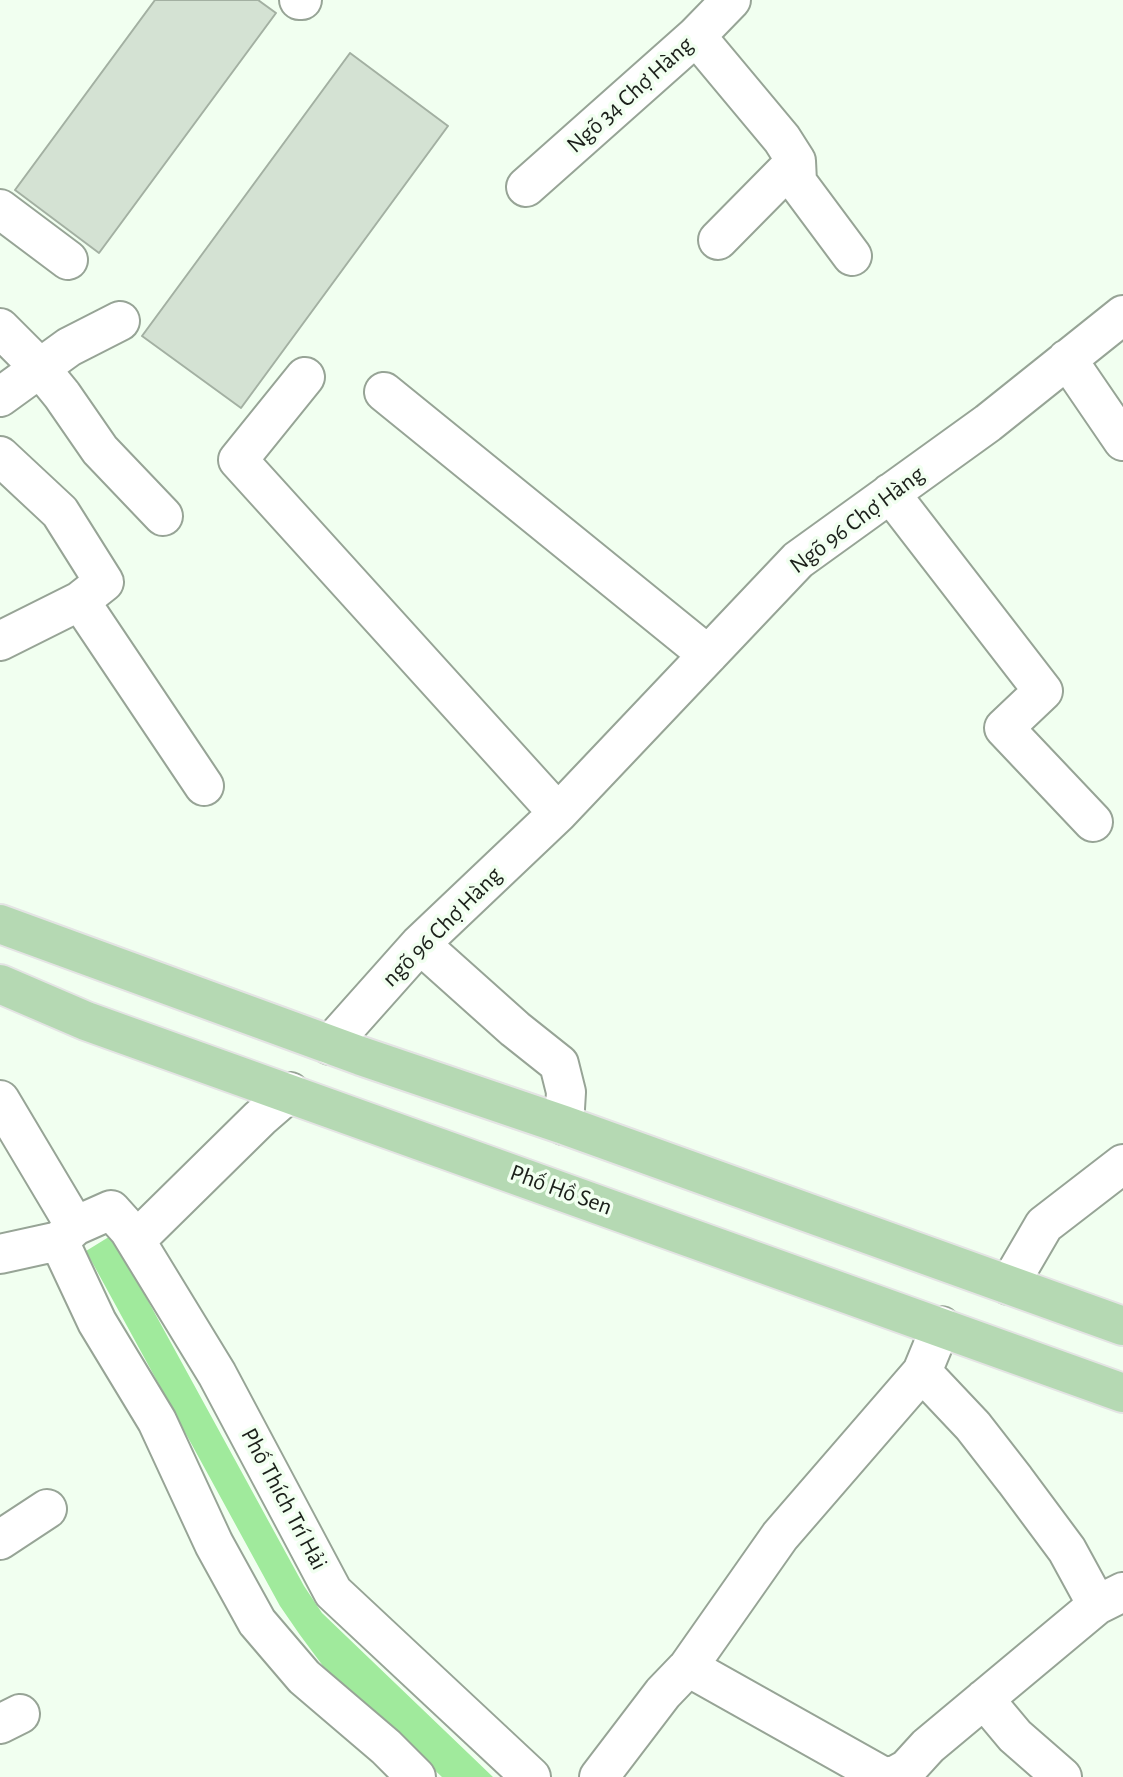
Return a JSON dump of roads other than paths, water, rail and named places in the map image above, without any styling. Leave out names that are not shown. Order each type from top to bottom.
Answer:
[{"type":"main road","points":[[0,924],[330,1045],[564,1125],[1123,1326]]},
{"type":"main road","name":"Phố Hồ Sen","points":[[0,985],[86,1021],[1123,1392]]},
{"type":"street","name":"Ngõ 34 Chợ Hàng","points":[[526,187],[696,36],[731,0]]},
{"type":"street","points":[[696,36],[782,139],[796,161],[797,182],[852,256]]},
{"type":"street","points":[[718,240],[796,161]]},
{"type":"street","points":[[0,209],[68,260]]},
{"type":"street","name":"Ngõ 96 Chợ Hàng","points":[[558,813],[798,560],[988,423],[1123,315]]},
{"type":"street","points":[[0,397],[69,347],[120,321]]},
{"type":"street","points":[[0,328],[40,368],[100,450],[163,516]]},
{"type":"street","points":[[1067,359],[1123,442]]},
{"type":"street","points":[[304,377],[239,460],[558,813]]},
{"type":"street","points":[[384,392],[708,655]]},
{"type":"street","points":[[0,456],[60,512],[104,582],[80,601],[0,641]]},
{"type":"street","points":[[890,493],[1043,691],[1004,728],[1093,822]]},
{"type":"street","points":[[80,601],[204,786]]},
{"type":"street","name":"ngõ 96 Chợ Hàng","points":[[330,1045],[420,944],[558,813]]},
{"type":"street","points":[[420,944],[515,1029],[559,1064],[566,1092],[564,1125]]},
{"type":"street","points":[[136,1240],[290,1092]]},
{"type":"street","points":[[0,1100],[67,1233],[97,1322],[157,1421],[214,1544],[257,1622],[304,1677],[386,1747],[416,1777]]},
{"type":"street","points":[[1009,1285],[1044,1225],[1123,1164]]},
{"type":"street","name":"Phố Thích Trí Hải","points":[[67,1233],[111,1210],[136,1240],[218,1374],[333,1592],[531,1777]]},
{"type":"street","points":[[0,1254],[67,1233]]},
{"type":"street","points":[[599,1777],[663,1693],[688,1667],[780,1536],[922,1372],[941,1326]]},
{"type":"street","points":[[688,1667],[884,1777],[896,1776],[984,1699],[1110,1599],[1067,1550],[973,1426],[922,1372]]},
{"type":"street","points":[[0,1540],[47,1509]]},
{"type":"street","points":[[984,1699],[1015,1736],[1062,1777]]}]
